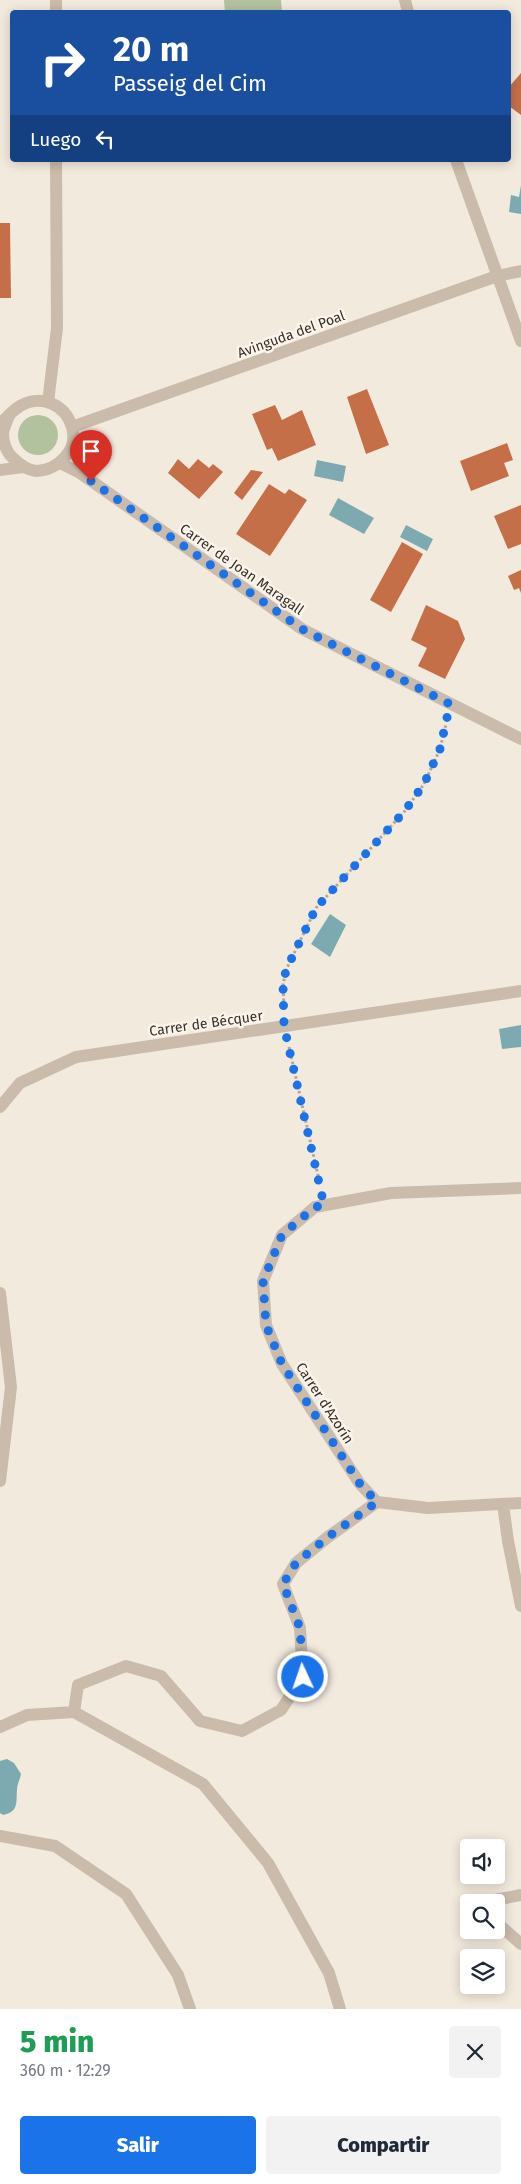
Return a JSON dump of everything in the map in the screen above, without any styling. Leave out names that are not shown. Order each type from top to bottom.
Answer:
[{"type":"street","points":[[48,402],[57,328],[56,162]]},
{"type":"street","points":[[457,162],[521,342]]},
{"type":"street","name":"Avinguda del Poal","points":[[72,427],[497,276],[521,271]]},
{"type":"street","points":[[41,400],[48,402],[63,410],[72,427],[73,441],[68,453],[60,463],[48,469],[35,471],[23,467],[8,454],[3,435],[4,420],[18,407],[29,401],[41,400]]},
{"type":"street","name":"Carrer de Joan Maragall","points":[[60,463],[80,473],[302,629],[521,739]]},
{"type":"street","points":[[0,470],[23,467]]},
{"type":"street","name":"Carrer de Bécquer","points":[[0,1107],[20,1084],[76,1057],[521,990]]},
{"type":"street","name":"Carrer d'Azorín","points":[[377,1502],[360,1484],[282,1364],[266,1325],[263,1281],[282,1235],[315,1207],[324,1205],[391,1193],[521,1188]]},
{"type":"street","points":[[0,1293],[11,1388],[0,1481]]},
{"type":"street","points":[[74,1712],[78,1685],[126,1666],[161,1676],[200,1720],[242,1731],[280,1710],[303,1677],[300,1628],[283,1584],[296,1563],[328,1537],[377,1502],[428,1508],[521,1503]]},
{"type":"street","points":[[503,1504],[508,1541],[521,1606]]},
{"type":"street","points":[[0,1727],[27,1715],[74,1712],[203,1784],[268,1863],[329,1974],[340,2009]]},
{"type":"street","points":[[1,1837],[55,1846],[126,1894],[178,1975],[190,2009]]},
{"type":"street","points":[[505,1898],[521,1895]]},
{"type":"street","points":[[505,1930],[521,1944]]},
{"type":"path","points":[[324,1205],[284,1026],[283,985],[286,970],[316,908],[404,812],[424,784],[440,749],[450,704]]},
{"type":"green space","points":[[224,0],[281,0],[282,10],[225,10]]},
{"type":"green space","points":[[42,415],[49,418],[55,424],[58,435],[57,443],[49,452],[42,455],[34,455],[27,452],[19,443],[18,431],[21,424],[30,416]]},
{"type":"water","points":[[521,185],[521,214],[509,212],[511,195],[519,197]]},
{"type":"water","points":[[317,460],[346,466],[343,482],[314,476]]},
{"type":"water","points":[[338,498],[374,518],[364,534],[329,515]]},
{"type":"water","points":[[406,525],[433,539],[427,551],[400,537]]},
{"type":"water","points":[[330,914],[346,925],[330,957],[311,944]]},
{"type":"water","points":[[521,1025],[521,1047],[502,1049],[499,1029]]},
{"type":"water","points":[[7,1759],[14,1763],[21,1774],[17,1788],[16,1806],[12,1812],[3,1815],[0,1813],[0,1761]]},
{"type":"building","points":[[521,73],[521,115],[511,108],[511,85]]},
{"type":"building","points":[[0,223],[10,223],[11,298],[0,298]]},
{"type":"building","points":[[367,389],[389,445],[366,454],[347,397]]},
{"type":"building","points":[[275,405],[282,420],[302,410],[316,445],[278,461],[272,448],[267,450],[252,414]]},
{"type":"building","points":[[507,443],[513,460],[504,463],[509,476],[471,491],[460,461]]},
{"type":"building","points":[[178,459],[189,469],[198,459],[209,468],[213,464],[223,472],[199,499],[168,473]]},
{"type":"building","points":[[251,470],[263,472],[242,500],[234,493]]},
{"type":"building","points":[[269,484],[285,494],[289,489],[307,500],[270,556],[236,534]]},
{"type":"building","points":[[521,505],[521,544],[508,549],[494,516]]},
{"type":"building","points":[[402,542],[423,554],[391,612],[370,600]]},
{"type":"building","points":[[521,570],[521,593],[519,588],[514,590],[508,576]]},
{"type":"building","points":[[426,605],[458,621],[465,639],[445,679],[418,666],[427,648],[411,640]]},
{"type":"route","points":[[91,481],[302,629],[450,704],[440,749],[424,784],[404,812],[316,908],[286,970],[283,985],[284,1026],[324,1205],[315,1207],[282,1235],[263,1281],[266,1325],[282,1364],[360,1484],[377,1502],[328,1537],[296,1563],[283,1584],[300,1628],[303,1677]]}]
